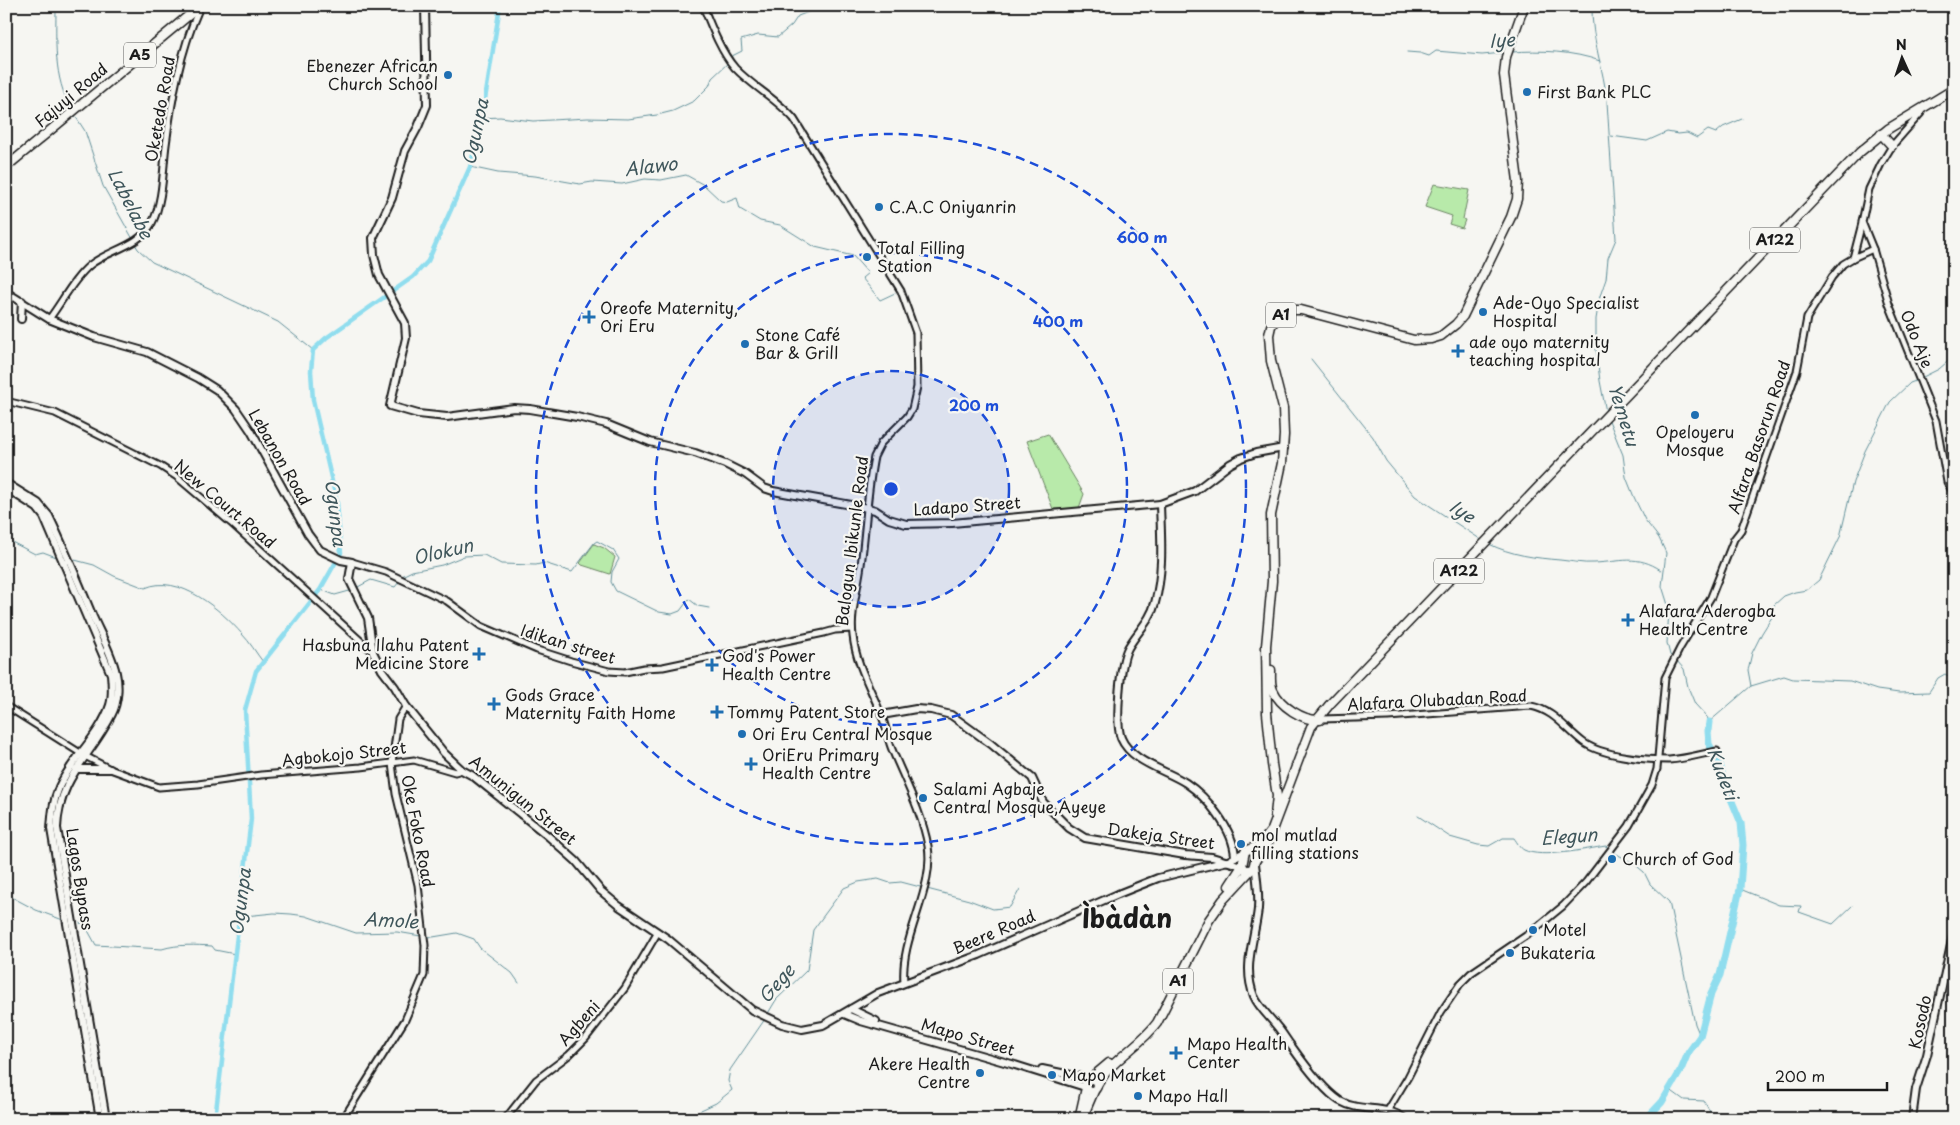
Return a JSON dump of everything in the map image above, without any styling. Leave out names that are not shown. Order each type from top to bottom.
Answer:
[{"type":"highway","name":"A1","points":[[1247,850],[1264,842],[1273,830],[1277,796],[1269,741],[1268,654],[1276,584],[1273,504],[1284,448],[1283,408],[1269,343],[1271,326],[1275,320],[1286,312],[1301,310],[1412,344],[1430,344],[1452,334],[1460,327],[1472,308],[1517,214],[1521,201],[1521,179],[1507,73],[1511,53],[1526,6]]},
{"type":"highway","name":"Fajuyi Road","points":[[6,167],[79,104],[198,7]]},
{"type":"highway","name":"A122","points":[[1319,720],[1484,546],[1882,136],[1954,89]]},
{"type":"highway","name":"A122","points":[[1882,136],[1954,93]]},
{"type":"highway","name":"Fajuyi Road","points":[[6,161],[70,112]]},
{"type":"highway","points":[[1882,136],[1892,146]]},
{"type":"highway","name":"A1","points":[[1273,527],[1285,470],[1289,439],[1287,407],[1274,352],[1275,330],[1278,324],[1287,316],[1303,315],[1319,317],[1364,329]]},
{"type":"highway","name":"A1","points":[[1255,862],[1286,807],[1319,720],[1298,714],[1278,698],[1271,684],[1268,654]]},
{"type":"highway","points":[[1247,850],[1256,853],[1255,862],[1245,869],[1247,850]]},
{"type":"highway","name":"A1","points":[[1090,1079],[1143,1031],[1155,1017],[1198,937],[1245,869]]},
{"type":"highway","name":"A1","points":[[1083,1119],[1096,1088],[1108,1070],[1146,1036],[1157,1023],[1198,937]]},
{"type":"highway","points":[[1079,1119],[1085,1083],[1090,1079],[1094,1080],[1096,1088],[1089,1091],[1085,1088]]},
{"type":"main road","name":"Ladapo Street","points":[[425,6],[427,105],[422,120],[405,151],[392,198],[372,238],[376,264],[386,289],[404,323],[406,338],[390,406],[418,414],[447,417],[514,408],[577,417],[606,424],[650,442],[695,453],[725,464],[745,474],[764,488],[773,491],[868,508],[889,519],[906,524],[952,524],[1160,504],[1195,492],[1230,464],[1241,458],[1284,448]]},
{"type":"main road","name":"Lebanon Road","points":[[6,292],[49,319],[94,336],[147,352],[217,390],[236,409],[252,432],[320,550],[330,556],[352,562]]},
{"type":"main road","points":[[21,319],[22,301]]},
{"type":"main road","name":"Lagos Bypass","points":[[6,482],[38,503],[49,516],[115,668],[118,687],[115,706],[104,727],[66,774],[56,793],[51,829],[100,1119]]},
{"type":"main road","name":"Lagos Bypass","points":[[6,488],[37,508],[44,516],[110,674],[112,686],[110,704],[61,796],[57,828],[106,1119]]},
{"type":"main road","points":[[1160,504],[1162,560],[1159,585],[1153,610],[1124,657],[1118,706],[1120,734],[1126,746],[1134,753],[1156,769],[1185,783],[1196,793],[1222,821],[1233,840],[1247,850]]},
{"type":"main road","name":"Amunigun Street","points":[[352,562],[349,579],[368,618],[373,652],[382,670],[406,706],[424,727],[432,740],[462,770],[473,776],[576,861],[600,891],[658,932],[698,963],[743,1003],[761,1015]]},
{"type":"main road","name":"Dakeja Street","points":[[882,716],[916,709],[951,715],[991,744],[1032,778],[1043,802],[1069,828],[1085,838],[1228,861],[1247,850]]},
{"type":"main road","points":[[76,769],[110,769]]},
{"type":"main road","points":[[1233,840],[1234,856]]},
{"type":"main road","points":[[1228,861],[1245,869],[1257,895]]},
{"type":"main road","name":"Beere Road","points":[[761,1015],[782,1024],[802,1029],[823,1025],[878,993],[979,955],[1141,884],[1228,861]]},
{"type":"main road","points":[[1255,862],[1258,909],[1249,960],[1252,990],[1257,1003],[1280,1030],[1302,1061],[1334,1096],[1356,1107],[1388,1110],[1398,1113],[1405,1119]]},
{"type":"main road","name":"Kosodo","points":[[1912,1119],[1916,1089],[1927,1056],[1954,931]]},
{"type":"main road","name":"Mapo Street","points":[[851,1009],[860,1015],[882,1023],[1045,1072],[1085,1088]]},
{"type":"main road","name":"Mapo Street","points":[[844,1014],[861,1021],[1045,1072],[1090,1079]]},
{"type":"street","name":"Balogun Ibikunle Road","points":[[703,6],[735,68],[794,119],[901,292],[913,320],[918,344],[915,398],[907,417],[877,449],[872,468],[861,565],[852,620],[857,654],[868,687],[882,716],[890,745],[916,808],[926,836],[928,848],[926,879],[903,962],[904,982]]},
{"type":"street","name":"Oketedo Road","points":[[49,319],[84,270],[99,258],[133,242],[152,223],[158,206],[175,88],[198,7]]},
{"type":"street","points":[[1853,258],[1869,189],[1892,146],[1921,113]]},
{"type":"street","name":"Odo Aje","points":[[1862,222],[1873,249],[1889,304],[1936,421],[1947,482],[1954,494]]},
{"type":"street","name":"Alfara Basorun Road","points":[[1659,760],[1665,678],[1669,667],[1706,606],[1734,539],[1741,530],[1797,371],[1807,318],[1832,277],[1843,264],[1873,249]]},
{"type":"street","name":"New Court Road","points":[[6,401],[55,413],[160,466],[177,477],[231,523],[373,652]]},
{"type":"street","name":"Idikan street","points":[[352,562],[386,572],[447,601],[481,626],[494,633],[504,634],[513,641],[571,661],[609,670],[625,672],[663,667],[824,633],[830,630],[852,629]]},
{"type":"street","name":"Agbokojo Street","points":[[6,706],[83,755],[110,769],[159,787],[256,775],[414,760],[455,772],[462,770]]},
{"type":"street","name":"Oke Foko Road","points":[[343,1119],[346,1111],[404,1020],[414,1002],[424,975],[424,936],[416,874],[396,794],[392,763],[398,719],[406,706]]},
{"type":"street","name":"Alafara Olubadan Road","points":[[1319,720],[1388,717],[1531,706],[1544,710],[1553,716],[1578,738],[1593,748],[1616,754],[1659,760],[1717,751]]},
{"type":"street","points":[[1388,1110],[1441,1012],[1460,984],[1479,966],[1530,933],[1562,906],[1586,882],[1629,826],[1652,785],[1659,760]]},
{"type":"street","name":"Agbeni","points":[[504,1119],[536,1080],[569,1055],[586,1038],[625,988],[658,932]]},
{"type":"green space","points":[[1434,184],[1469,190],[1463,219],[1465,220],[1462,228],[1449,224],[1452,216],[1425,207]]},
{"type":"green space","points":[[1048,434],[1084,494],[1079,508],[1053,509],[1027,441]]},
{"type":"green space","points":[[594,544],[604,548],[615,557],[610,574],[580,563]]},
{"type":"waterway","name":"Labelabe","points":[[56,6],[58,72],[65,96],[71,108]]},
{"type":"waterway","name":"Ogunpa","points":[[215,1119],[251,819],[245,710],[256,671],[320,590],[341,553],[337,503],[313,400],[311,371],[313,350],[326,338],[413,277],[428,261],[470,167],[482,118],[500,6]]},
{"type":"waterway","points":[[730,57],[742,51],[741,40],[758,35],[778,37],[792,25],[798,16],[822,6]]},
{"type":"waterway","name":"Yemetu","points":[[1592,6],[1592,18],[1607,102],[1616,239],[1608,258],[1606,279],[1600,296],[1596,319],[1596,349],[1606,412]]},
{"type":"waterway","name":"Iye","points":[[1407,52],[1429,56],[1436,51],[1482,55],[1503,53]]},
{"type":"waterway","name":"Iye","points":[[1512,52],[1556,52],[1579,55],[1600,61]]},
{"type":"waterway","points":[[482,118],[500,117],[533,121],[588,118],[628,119],[657,115],[673,111],[694,101],[709,86],[712,78],[728,63]]},
{"type":"waterway","name":"Labelabe","points":[[74,114],[85,131],[103,186],[134,241]]},
{"type":"waterway","points":[[1611,136],[1647,141],[1667,132],[1687,133],[1697,138],[1708,130],[1716,133],[1723,127],[1742,119]]},
{"type":"waterway","name":"Alawo","points":[[470,167],[498,173],[535,176],[580,184],[592,182],[622,184],[645,179],[661,180],[686,175],[704,185],[721,201],[727,202],[737,198],[740,209],[760,221],[780,225],[815,247],[853,256],[868,273],[862,278],[880,300],[895,293]]},
{"type":"waterway","name":"Labelabe","points":[[135,244],[152,262],[278,322],[313,350]]},
{"type":"waterway","name":"Kudeti","points":[[1921,378],[1939,369],[1954,356]]},
{"type":"waterway","name":"Iye","points":[[1311,359],[1373,437],[1386,461],[1415,496],[1483,541]]},
{"type":"waterway","name":"Kudeti","points":[[1751,686],[1748,670],[1752,653],[1772,617],[1774,605],[1784,596],[1807,590],[1819,580],[1840,537],[1853,482],[1865,451],[1890,402],[1910,383],[1918,380]]},
{"type":"waterway","name":"Yemetu","points":[[1608,418],[1623,455],[1626,477],[1634,497],[1645,520],[1659,538],[1666,553],[1662,586],[1669,608],[1667,643],[1670,655],[1673,658]]},
{"type":"waterway","points":[[6,539],[35,554],[43,552],[59,558]]},
{"type":"waterway","name":"Olokun","points":[[402,576],[412,571],[442,565],[464,556],[484,555],[501,564],[536,565],[544,563],[572,572],[597,541],[613,550],[619,559],[612,572],[611,582],[616,591],[659,612],[672,614],[680,611],[689,599],[698,606],[709,608]]},
{"type":"waterway","name":"Iye","points":[[1489,544],[1506,551],[1532,557],[1586,563],[1636,560],[1661,570]]},
{"type":"waterway","points":[[71,559],[94,565],[114,576],[145,588],[158,585],[172,585],[198,596],[223,615],[248,640],[263,662]]},
{"type":"waterway","name":"Olokun","points":[[356,588],[371,580],[395,587],[399,582]]},
{"type":"waterway","name":"Olokun","points":[[320,590],[324,591]]},
{"type":"waterway","name":"Olokun","points":[[327,592],[335,595],[353,590]]},
{"type":"waterway","points":[[1676,660],[1684,669],[1688,687],[1695,704],[1709,722],[1751,686],[1784,676],[1793,679],[1850,681],[1877,690],[1899,693],[1929,692],[1938,678],[1945,674],[1954,679]]},
{"type":"waterway","name":"Kudeti","points":[[1646,1119],[1662,1102],[1681,1070],[1688,1053],[1700,1036],[1711,994],[1720,975],[1740,889],[1743,845],[1741,823],[1724,782],[1720,764],[1709,744],[1709,722]]},
{"type":"waterway","name":"Elegun","points":[[1418,816],[1450,837],[1478,845],[1489,846],[1503,838],[1514,838],[1524,850],[1532,853],[1564,853],[1606,846],[1608,848]]},
{"type":"waterway","name":"Elegun","points":[[1611,851],[1633,863],[1644,872],[1650,884],[1669,902],[1695,1024],[1700,1036]]},
{"type":"waterway","name":"Gege","points":[[767,1015],[776,1000],[807,970],[813,930],[844,888],[858,882],[878,879],[890,883],[901,882],[924,888]]},
{"type":"waterway","name":"Gege","points":[[927,889],[969,900],[993,909],[1010,907],[1020,889]]},
{"type":"waterway","points":[[1740,889],[1779,905],[1801,906],[1799,912],[1833,924],[1852,906]]},
{"type":"waterway","points":[[6,894],[36,910],[63,920]]},
{"type":"waterway","name":"Amole","points":[[245,916],[274,913],[291,914],[306,916],[356,933],[397,932],[421,936]]},
{"type":"waterway","points":[[80,923],[85,925],[96,945],[162,949],[193,945],[212,946],[215,950],[235,954]]},
{"type":"waterway","name":"Amole","points":[[425,936],[433,937],[457,933],[474,939],[480,948],[512,973],[519,983]]},
{"type":"waterway","name":"Gege","points":[[698,1119],[701,1110],[716,1103],[732,1090],[728,1081],[730,1070],[765,1019]]},
{"type":"waterway","points":[[1669,1089],[1684,1100],[1704,1101],[1714,1119]]},
{"type":"place","name":"Ebenezer African Church School","points":[[448,75]]},
{"type":"place","name":"First Bank PLC","points":[[1527,92]]},
{"type":"place","name":"C.A.C Oniyanrin","points":[[879,207]]},
{"type":"place","name":"Total Filling Station","points":[[867,257]]},
{"type":"place","name":"Ade-Oyo Specialist Hospital","points":[[1483,312]]},
{"type":"place","name":"Oreofe Maternity, Ori Eru","points":[[589,317]]},
{"type":"place","name":"Stone Café Bar & Grill","points":[[745,344]]},
{"type":"place","name":"ade oyo maternity teaching hospital","points":[[1458,351]]},
{"type":"place","name":"Opeloyeru Mosque","points":[[1695,415]]},
{"type":"place","name":"Alafara Aderogba Health Centre","points":[[1628,620]]},
{"type":"place","name":"Hasbuna Ilahu Patent Medicine Store","points":[[479,654]]},
{"type":"place","name":"God's Power Health Centre","points":[[712,665]]},
{"type":"place","name":"Gods Grace Maternity Faith Home","points":[[494,704]]},
{"type":"place","name":"Tommy Patent Store","points":[[717,712]]},
{"type":"place","name":"Ori Eru Central Mosque","points":[[742,734]]},
{"type":"place","name":"OriEru Primary Health Centre","points":[[751,764]]},
{"type":"place","name":"Salami Agbaje Central Mosque,Ayeye","points":[[923,798]]},
{"type":"place","name":"mol mutlad filling stations","points":[[1241,844]]},
{"type":"place","name":"Church of God","points":[[1612,859]]},
{"type":"place","name":"Motel","points":[[1533,930]]},
{"type":"place","name":"Bukateria","points":[[1510,953]]},
{"type":"place","name":"Mapo Health Center","points":[[1176,1053]]},
{"type":"place","name":"Akere Health Centre","points":[[980,1073]]},
{"type":"place","name":"Mapo Market","points":[[1052,1075]]},
{"type":"place","name":"Mapo Hall","points":[[1138,1096]]},
{"type":"district","name":"Ìbàdàn","points":[[1127,919]]}]
